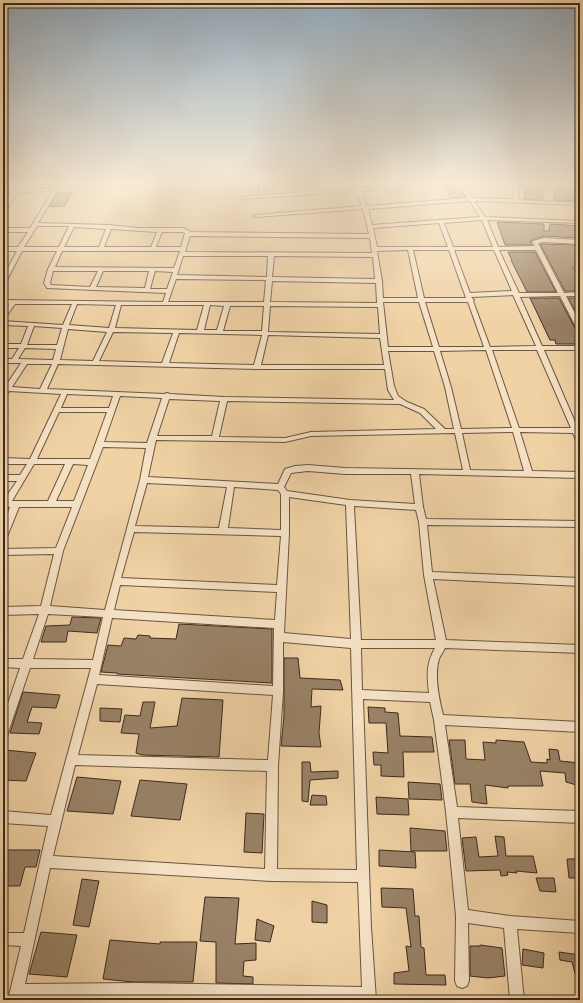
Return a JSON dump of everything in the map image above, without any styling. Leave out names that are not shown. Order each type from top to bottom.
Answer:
[{"type":"street","points":[[70,229],[51,269],[47,283],[49,287],[169,291]]},
{"type":"street","points":[[101,248],[108,229]]},
{"type":"street","points":[[126,229],[184,230],[188,232],[188,234],[372,236]]},
{"type":"street","points":[[371,229],[379,281],[383,336],[392,392],[401,402]]},
{"type":"street","points":[[444,229],[453,249],[469,297],[489,348],[517,430],[529,473]]},
{"type":"street","points":[[488,229],[578,432],[580,440]]},
{"type":"street","points":[[3,230],[31,230]]},
{"type":"street","points":[[3,282],[31,230]]},
{"type":"street","points":[[153,249],[160,230]]},
{"type":"street","points":[[165,303],[188,234]]},
{"type":"street","points":[[579,243],[537,240],[535,242],[580,329]]},
{"type":"street","points":[[3,249],[153,249],[182,252],[271,255],[374,252],[410,249],[538,248]]},
{"type":"street","points":[[410,249],[422,301],[448,387],[459,430],[467,472]]},
{"type":"street","points":[[257,367],[265,334],[271,255]]},
{"type":"street","points":[[51,269],[176,270]]},
{"type":"street","points":[[92,289],[101,270]]},
{"type":"street","points":[[147,291],[152,271]]},
{"type":"street","points":[[174,277],[379,281]]},
{"type":"street","points":[[3,302],[266,305],[380,303],[516,294],[580,294]]},
{"type":"street","points":[[3,317],[13,302]]},
{"type":"street","points":[[43,390],[56,362],[65,328],[75,303]]},
{"type":"street","points":[[95,363],[111,330],[119,303]]},
{"type":"street","points":[[200,332],[207,304]]},
{"type":"street","points":[[219,333],[227,305]]},
{"type":"street","points":[[3,323],[111,330],[383,336]]},
{"type":"street","points":[[14,361],[23,347],[32,324]]},
{"type":"street","points":[[165,364],[176,332]]},
{"type":"street","points":[[3,346],[60,347]]},
{"type":"street","points":[[385,350],[435,348],[580,348]]},
{"type":"street","points":[[3,360],[25,362],[257,367],[388,367]]},
{"type":"street","points":[[3,396],[5,389],[25,362]]},
{"type":"street","points":[[5,389],[167,395],[224,399],[401,402],[424,412],[442,430]]},
{"type":"street","points":[[3,537],[9,503],[65,392]]},
{"type":"street","points":[[3,733],[45,610],[59,551],[94,462],[117,394]]},
{"type":"street","points":[[167,395],[152,442],[144,480],[116,581],[93,678],[55,821],[16,996],[137,995],[369,997],[350,503]]},
{"type":"street","points":[[215,439],[224,399]]},
{"type":"street","points":[[56,410],[111,410]]},
{"type":"street","points":[[100,444],[215,439],[285,440],[311,434],[442,430],[578,432]]},
{"type":"street","points":[[3,460],[94,462]]},
{"type":"street","points":[[51,503],[70,462]]},
{"type":"street","points":[[271,875],[279,624],[285,533],[282,491],[288,471],[306,468],[338,471],[580,475]]},
{"type":"street","points":[[414,472],[419,507],[423,522],[428,575],[442,644],[434,659],[432,672],[434,698],[439,720],[452,812],[462,916],[462,981]]},
{"type":"street","points":[[3,478],[22,478]]},
{"type":"street","points":[[144,480],[231,484],[350,503],[419,507]]},
{"type":"street","points":[[223,532],[231,484]]},
{"type":"street","points":[[9,503],[77,504]]},
{"type":"street","points":[[423,522],[580,524]]},
{"type":"street","points":[[131,529],[285,533]]},
{"type":"street","points":[[3,552],[59,551]]},
{"type":"street","points":[[428,575],[580,582]]},
{"type":"street","points":[[116,581],[282,589]]},
{"type":"street","points":[[3,611],[45,610],[279,624]]},
{"type":"street","points":[[279,637],[356,644],[442,644],[580,649]]},
{"type":"street","points":[[3,663],[96,664]]},
{"type":"street","points":[[93,678],[278,691]]},
{"type":"street","points":[[358,694],[434,698]]},
{"type":"street","points":[[439,720],[580,727]]},
{"type":"street","points":[[71,760],[274,766]]},
{"type":"street","points":[[452,812],[580,817]]},
{"type":"street","points":[[3,817],[55,821]]},
{"type":"street","points":[[46,862],[271,875],[364,876]]},
{"type":"street","points":[[462,916],[510,922],[580,927]]},
{"type":"street","points":[[510,922],[517,1000]]},
{"type":"street","points":[[3,939],[29,940]]},
{"type":"building","points":[[499,229],[544,229],[544,231],[549,231],[549,229],[580,229],[580,238],[544,236],[532,240],[530,242],[532,245],[505,245]]},
{"type":"building","points":[[540,244],[580,245],[577,246],[580,253],[580,267],[572,268],[580,277],[580,291],[565,291]]},
{"type":"building","points":[[508,252],[535,252],[556,292],[527,292]]},
{"type":"building","points":[[530,298],[559,298],[576,330],[580,332],[580,344],[556,344],[555,340],[550,340]]},
{"type":"building","points":[[568,298],[580,298],[580,320]]},
{"type":"building","points":[[72,617],[101,618],[97,633],[68,631],[66,642],[41,642],[46,626],[70,625]]},
{"type":"building","points":[[179,624],[272,629],[272,683],[101,672],[108,645],[121,646],[124,638],[136,639],[138,635],[150,636],[150,638],[176,639]]},
{"type":"building","points":[[284,658],[298,658],[300,678],[340,680],[343,690],[312,689],[311,707],[321,706],[319,733],[321,747],[281,746],[284,716]]},
{"type":"building","points":[[23,692],[60,695],[56,708],[32,707],[27,722],[42,723],[39,734],[10,733]]},
{"type":"building","points":[[182,698],[223,700],[219,757],[142,755],[136,753],[139,734],[121,733],[125,715],[140,716],[143,702],[155,702],[150,728],[177,726]]},
{"type":"building","points":[[368,707],[385,708],[385,712],[398,713],[400,736],[432,737],[434,752],[403,752],[404,777],[381,776],[381,765],[374,765],[373,752],[388,753],[386,723],[369,723]]},
{"type":"building","points":[[100,708],[122,709],[120,722],[100,721]]},
{"type":"building","points":[[449,740],[465,740],[466,759],[485,760],[483,742],[496,743],[496,740],[524,742],[531,762],[547,763],[547,759],[550,760],[549,749],[558,750],[560,761],[580,763],[580,786],[566,782],[565,773],[540,771],[543,786],[508,786],[508,788],[485,785],[487,804],[472,802],[470,784],[455,784]]},
{"type":"building","points":[[5,750],[36,753],[26,781],[3,780],[3,757]]},
{"type":"building","points":[[302,762],[310,762],[311,772],[338,771],[338,778],[310,780],[308,802],[302,801]]},
{"type":"building","points":[[77,777],[121,781],[113,814],[67,811]]},
{"type":"building","points":[[140,780],[187,784],[180,820],[131,816]]},
{"type":"building","points":[[408,782],[440,784],[442,800],[409,799]]},
{"type":"building","points":[[312,795],[326,796],[327,805],[310,805]]},
{"type":"building","points":[[376,797],[408,799],[409,815],[377,814]]},
{"type":"building","points":[[246,813],[264,814],[262,853],[244,852]]},
{"type":"building","points":[[410,828],[445,831],[447,851],[411,851]]},
{"type":"building","points":[[495,836],[504,837],[506,856],[533,856],[537,873],[516,871],[517,873],[507,872],[508,875],[501,876],[500,870],[466,871],[462,838],[476,837],[479,857],[498,856]]},
{"type":"building","points":[[7,850],[40,850],[36,867],[25,867],[20,886],[3,886],[3,863]]},
{"type":"building","points":[[379,850],[415,852],[416,868],[379,866]]},
{"type":"building","points":[[567,859],[580,859],[580,878],[569,878]]},
{"type":"building","points":[[536,878],[554,878],[556,892],[540,891]]},
{"type":"building","points":[[82,879],[99,881],[89,927],[73,925]]},
{"type":"building","points":[[381,888],[413,889],[415,916],[419,916],[421,947],[424,948],[426,975],[445,975],[446,985],[394,984],[394,973],[409,971],[406,946],[411,947],[406,908],[382,907]]},
{"type":"building","points":[[205,897],[239,898],[235,944],[256,943],[256,960],[244,961],[243,976],[253,977],[253,984],[216,983],[216,942],[200,941]]},
{"type":"building","points":[[312,901],[327,905],[327,923],[312,922]]},
{"type":"building","points":[[257,919],[274,926],[270,942],[255,940]]},
{"type":"building","points":[[41,932],[77,935],[67,977],[29,974]]},
{"type":"building","points":[[110,940],[160,944],[160,942],[197,942],[193,982],[133,982],[103,979]]},
{"type":"building","points":[[480,945],[502,948],[505,976],[488,978],[470,976],[470,946]]},
{"type":"building","points":[[523,949],[544,953],[543,968],[522,965]]},
{"type":"building","points":[[559,952],[580,955],[580,981],[577,981],[572,962],[560,960]]}]
